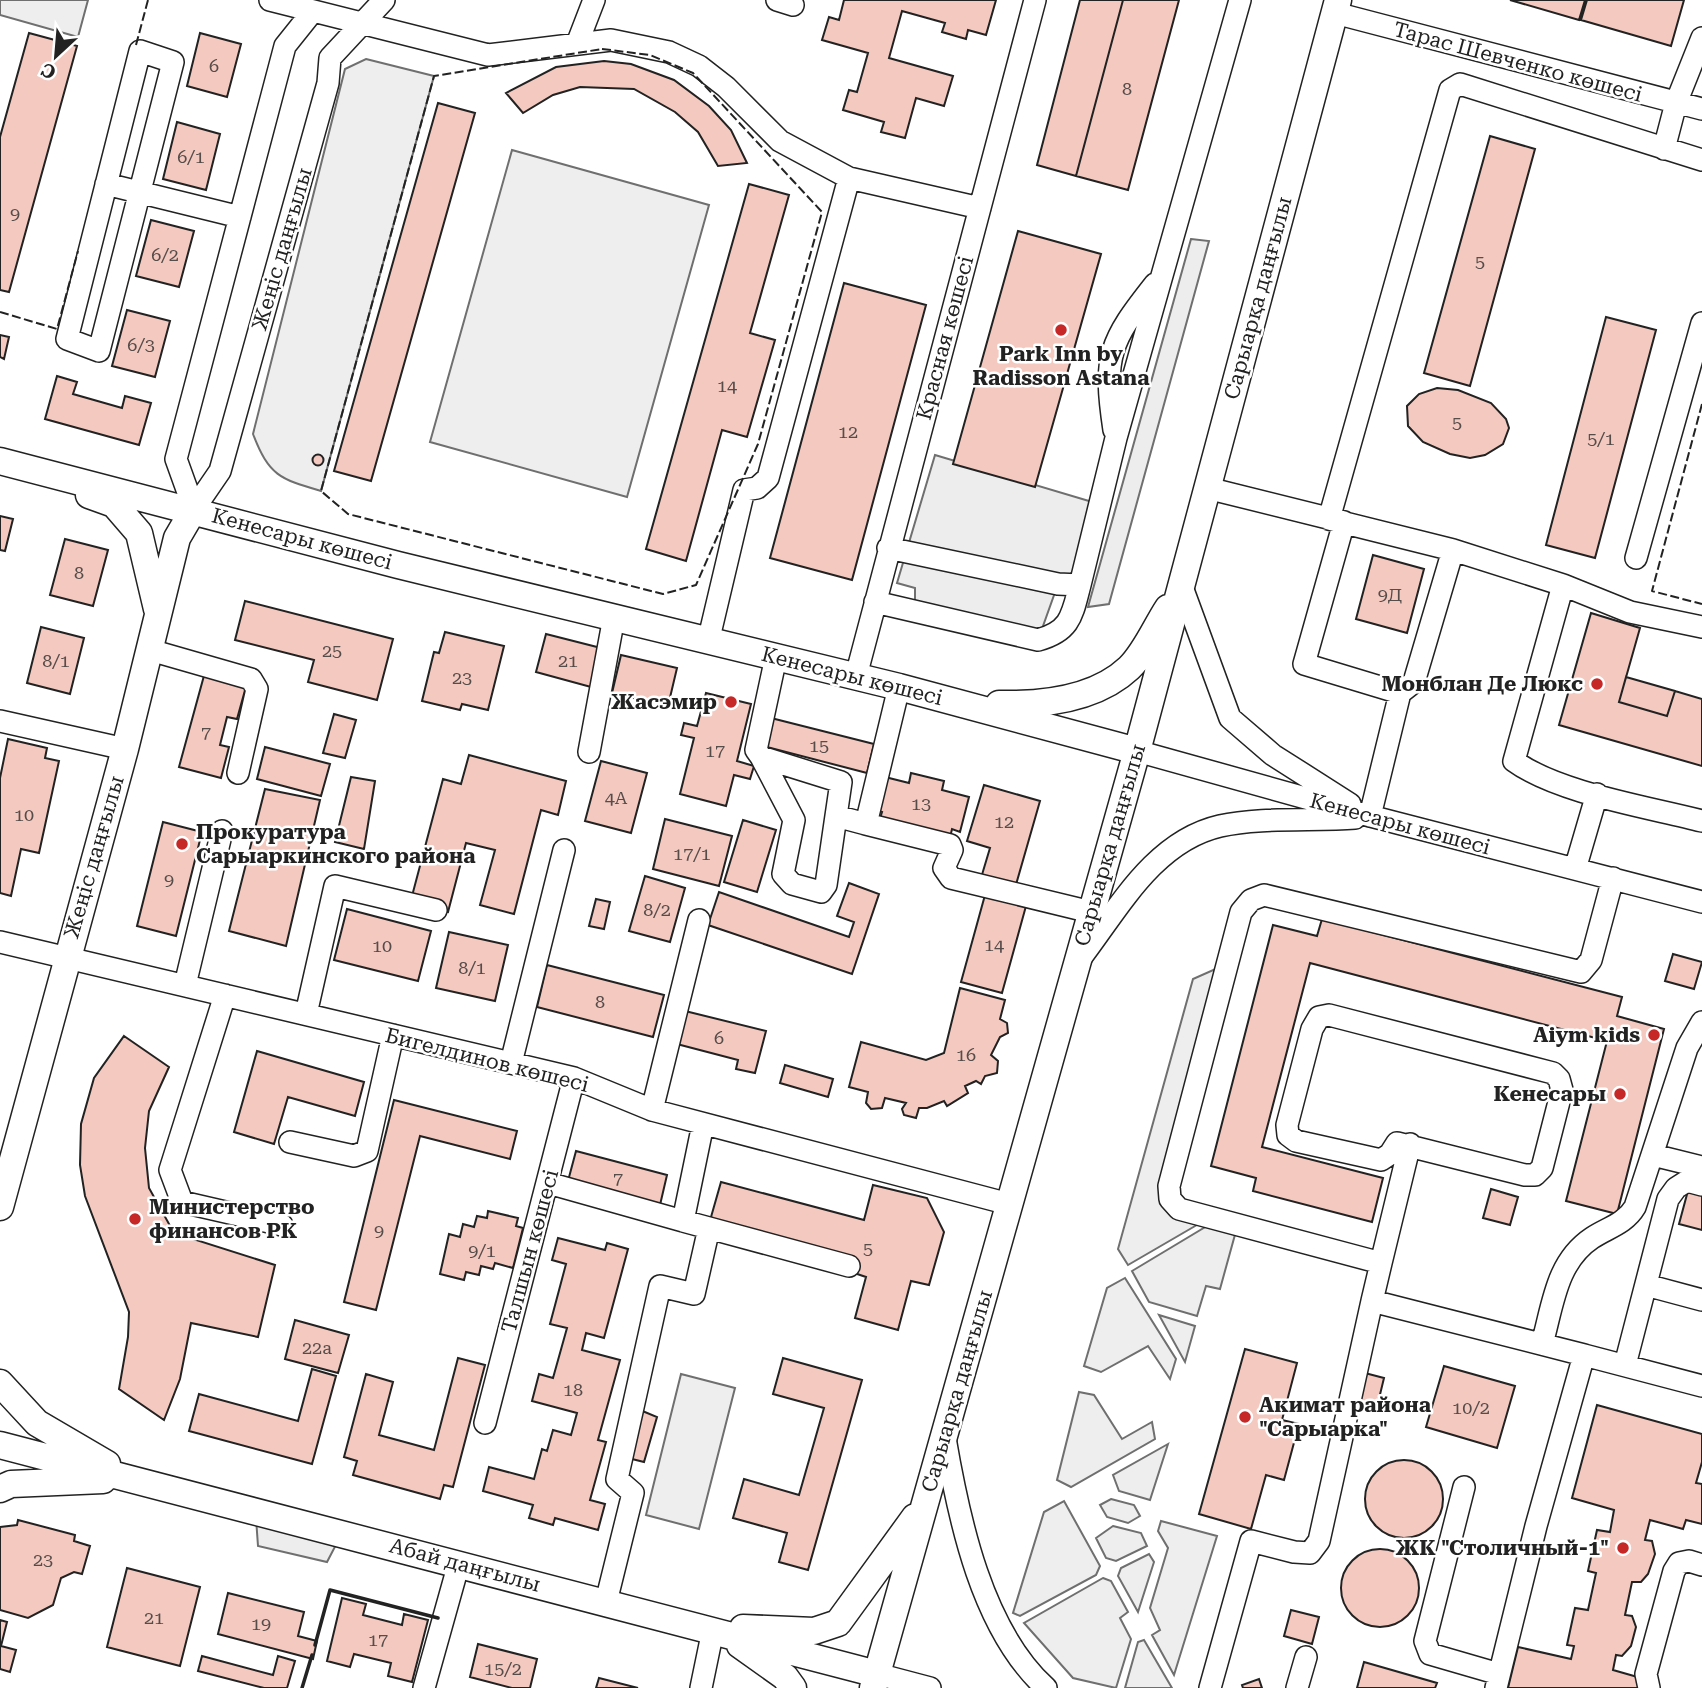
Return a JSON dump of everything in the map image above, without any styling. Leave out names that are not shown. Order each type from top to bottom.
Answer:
[{"type":"main road","name":"Сарыарқа даңғылы","points":[[875,1681],[1137,751],[1336,6]]},
{"type":"main road","name":"Кенесары көшесі","points":[[6,463],[194,509],[398,565],[856,676],[1137,751]]},
{"type":"main road","points":[[6,463],[114,504],[139,533],[158,613]]},
{"type":"main road","name":"Жеңіс даңғылы","points":[[0,1207],[66,957],[125,749],[177,538],[194,509]]},
{"type":"main road","points":[[962,704],[1054,703],[1096,688],[1129,668],[1182,587]]},
{"type":"main road","points":[[0,1383],[37,1423],[133,1479]]},
{"type":"main road","name":"Абай даңғылы","points":[[0,1445],[716,1631],[875,1681]]},
{"type":"main road","points":[[0,1489],[11,1484],[133,1479]]},
{"type":"main road","points":[[716,1631],[756,1627],[814,1631],[838,1623],[926,1502]]},
{"type":"main road","points":[[716,1631],[758,1656],[793,1688]]},
{"type":"street","points":[[271,0],[488,55],[611,40],[669,52],[699,66],[750,108],[780,141],[849,178],[980,208]]},
{"type":"street","name":"Жеңіс даңғылы","points":[[194,509],[220,471],[328,83],[330,58],[358,24],[384,0]]},
{"type":"street","points":[[577,44],[594,0]]},
{"type":"street","name":"Красная көшесі","points":[[856,676],[1035,0]]},
{"type":"street","points":[[875,602],[1038,640],[1057,635],[1071,618],[1116,438],[1240,0]]},
{"type":"street","name":"Тарас Шевченко көшесі","points":[[1336,6],[1702,109]]},
{"type":"street","points":[[194,509],[176,459],[285,46],[313,11]]},
{"type":"street","points":[[1664,149],[1676,103],[1702,38]]},
{"type":"street","points":[[140,51],[173,62],[141,191],[99,351],[67,340],[140,51]]},
{"type":"street","points":[[1329,519],[1450,90],[1455,85],[1702,160]]},
{"type":"street","points":[[708,642],[744,490],[757,488],[768,478],[849,178]]},
{"type":"street","points":[[106,184],[240,217]]},
{"type":"street","points":[[1636,558],[1702,323]]},
{"type":"street","points":[[1207,488],[1453,550],[1563,585],[1630,612],[1702,627]]},
{"type":"street","points":[[1329,519],[1344,523],[1304,664],[1400,693]]},
{"type":"street","points":[[888,548],[1058,584],[1080,585]]},
{"type":"street","points":[[1370,816],[1400,693],[1414,682],[1453,550]]},
{"type":"street","points":[[1563,585],[1514,761],[1530,772],[1597,794],[1702,821]]},
{"type":"street","points":[[1182,587],[1230,718],[1273,755],[1370,816]]},
{"type":"street","points":[[589,752],[614,617]]},
{"type":"street","points":[[150,650],[251,679],[257,689],[238,773]]},
{"type":"street","points":[[761,757],[841,782],[825,885],[821,892],[792,884],[783,874],[794,820],[761,757],[755,745],[776,657]]},
{"type":"street","points":[[866,824],[899,687]]},
{"type":"street","points":[[0,721],[125,749]]},
{"type":"street","name":"Кенесары көшесі","points":[[1137,751],[1370,816],[1702,902]]},
{"type":"street","points":[[1575,869],[1597,794]]},
{"type":"street","points":[[836,816],[950,845],[952,850],[944,868],[951,878],[1091,912]]},
{"type":"street","points":[[1077,963],[1134,886],[1180,842],[1221,826],[1370,816]]},
{"type":"street","points":[[185,985],[222,831]]},
{"type":"street","points":[[511,1063],[564,850]]},
{"type":"street","points":[[1381,1264],[1179,1209],[1171,1199],[1169,1186],[1241,912],[1251,900],[1264,895],[1581,972],[1591,960],[1613,878]]},
{"type":"street","points":[[306,1014],[335,886],[436,911]]},
{"type":"street","points":[[652,1110],[699,920]]},
{"type":"street","name":"Бигелдинов көшесі","points":[[0,942],[574,1078],[652,1110],[1009,1205]]},
{"type":"street","points":[[225,995],[170,1170],[183,1202],[282,1225]]},
{"type":"street","points":[[1329,1015],[1343,1018],[1553,1073],[1559,1079],[1562,1090],[1542,1168],[1535,1175],[1525,1175],[1410,1144],[1397,1143],[1390,1154],[1381,1160],[1296,1141],[1288,1135],[1287,1125],[1312,1029],[1319,1017],[1329,1015]]},
{"type":"street","points":[[1542,1344],[1565,1263],[1591,1238],[1631,1214],[1688,1048],[1702,1022]]},
{"type":"street","points":[[290,1142],[354,1156],[367,1151],[393,1035]]},
{"type":"street","name":"Талшын көшесі","points":[[485,1423],[574,1078]]},
{"type":"street","points":[[683,1221],[703,1124]]},
{"type":"street","points":[[1210,1688],[1251,1541],[1294,1552],[1310,1553],[1320,1541],[1410,1144]]},
{"type":"street","points":[[1653,1155],[1702,1167]]},
{"type":"street","points":[[1625,1366],[1668,1199],[1676,1188],[1687,1181],[1702,1185]]},
{"type":"street","points":[[548,1183],[849,1266]]},
{"type":"street","points":[[606,1602],[634,1493],[617,1479],[660,1286],[694,1294],[709,1228]]},
{"type":"street","points":[[1646,1285],[1702,1300]]},
{"type":"street","points":[[1373,1301],[1702,1386]]},
{"type":"street","points":[[1464,1487],[1425,1641],[1430,1654],[1499,1675],[1536,1526],[1584,1355]]},
{"type":"street","points":[[944,1435],[959,1518],[989,1597],[1018,1655],[1046,1688]]},
{"type":"street","points":[[424,1688],[459,1563]]},
{"type":"street","points":[[1649,1688],[1646,1674],[1674,1571],[1679,1563],[1702,1565]]},
{"type":"street","points":[[701,1688],[716,1631]]},
{"type":"street","points":[[1297,1688],[1306,1657]]},
{"type":"street","name":"Абай даңғылы","points":[[875,1681],[930,1688]]},
{"type":"shaded area","points":[[0,0],[88,0],[78,37],[0,15]]},
{"type":"shaded area","points":[[366,59],[434,76],[321,491],[295,483],[278,474],[265,459],[253,434],[345,69]]},
{"type":"shaded area","points":[[512,150],[709,205],[627,497],[430,442]]},
{"type":"shaded area","points":[[1191,239],[1209,241],[1109,604],[1088,607]]},
{"type":"shaded area","points":[[935,455],[1099,504],[1080,585],[1058,584],[1038,640],[915,612],[915,588],[897,583]]},
{"type":"shaded area","points":[[1220,967],[1163,1194],[1202,1222],[1128,1265],[1118,1249],[1193,979]]},
{"type":"shaded area","points":[[1207,1226],[1236,1231],[1220,1289],[1206,1286],[1197,1316],[1149,1302],[1132,1271]]},
{"type":"shaded area","points":[[1125,1278],[1176,1359],[1170,1379],[1148,1346],[1101,1372],[1084,1366],[1107,1288]]},
{"type":"shaded area","points":[[1159,1315],[1195,1326],[1185,1362]]},
{"type":"shaded area","points":[[681,1374],[735,1388],[699,1529],[646,1515]]},
{"type":"shaded area","points":[[1079,1392],[1094,1395],[1122,1439],[1152,1422],[1155,1439],[1071,1487],[1057,1480]]},
{"type":"shaded area","points":[[1168,1444],[1150,1500],[1119,1491],[1113,1475]]},
{"type":"shaded area","points":[[1111,1499],[1134,1505],[1140,1516],[1128,1523],[1107,1517],[1100,1505]]},
{"type":"shaded area","points":[[1064,1501],[1100,1566],[1096,1575],[1020,1616],[1013,1613],[1044,1512]]},
{"type":"shaded area","points":[[256,1518],[339,1539],[327,1562],[258,1546]]},
{"type":"shaded area","points":[[1161,1521],[1217,1536],[1174,1675],[1152,1635],[1160,1630],[1150,1608],[1168,1548],[1158,1531]]},
{"type":"shaded area","points":[[1113,1526],[1141,1533],[1147,1546],[1116,1561],[1106,1558],[1096,1538]]},
{"type":"shaded area","points":[[1149,1554],[1154,1562],[1138,1612],[1118,1576],[1121,1568]]},
{"type":"shaded area","points":[[1103,1578],[1111,1581],[1128,1612],[1120,1618],[1131,1639],[1116,1688],[1073,1678],[1024,1623]]},
{"type":"shaded area","points":[[1144,1640],[1172,1688],[1125,1688],[1138,1642]]},
{"type":"building","points":[[844,0],[996,0],[986,35],[968,30],[966,39],[942,32],[945,23],[902,11],[889,58],[953,76],[944,106],[916,98],[905,138],[881,132],[884,122],[843,110],[849,90],[857,92],[868,53],[822,40],[829,17],[839,20]]},
{"type":"building","points":[[1080,0],[1123,0],[1076,176],[1037,165]]},
{"type":"building","points":[[1123,0],[1179,0],[1128,190],[1076,176]]},
{"type":"building","points":[[1510,0],[1585,0],[1579,20]]},
{"type":"building","points":[[1587,0],[1684,0],[1671,46],[1581,20]]},
{"type":"building","points":[[29,33],[77,46],[9,292],[0,290],[0,137]]},
{"type":"building","points":[[200,33],[241,44],[227,97],[187,86]]},
{"type":"building","points":[[604,61],[631,64],[674,80],[709,106],[731,130],[747,163],[718,166],[698,132],[675,112],[634,89],[580,87],[553,95],[523,113],[506,93],[556,67]]},
{"type":"building","points":[[438,103],[475,113],[371,481],[334,471]]},
{"type":"building","points":[[177,122],[220,134],[206,190],[163,179]]},
{"type":"building","points":[[1490,136],[1535,149],[1470,386],[1424,373]]},
{"type":"building","points":[[749,184],[789,195],[750,333],[775,340],[747,437],[722,430],[686,561],[646,549]]},
{"type":"building","points":[[151,220],[194,231],[179,287],[136,276]]},
{"type":"building","points":[[1018,231],[1101,254],[1035,487],[953,464]]},
{"type":"building","points":[[844,283],[926,305],[852,580],[770,558]]},
{"type":"building","points":[[127,310],[170,321],[155,377],[112,366]]},
{"type":"building","points":[[1606,317],[1656,330],[1595,558],[1546,545]]},
{"type":"building","points":[[0,335],[9,337],[4,359],[0,357]]},
{"type":"building","points":[[57,376],[77,382],[73,394],[122,408],[125,396],[151,403],[139,445],[45,419]]},
{"type":"building","points":[[1437,388],[1458,390],[1491,403],[1506,419],[1509,428],[1503,444],[1485,455],[1470,458],[1450,454],[1423,442],[1408,426],[1407,406],[1419,394]]},
{"type":"building","points":[[318,454],[324,460],[318,466],[312,460]]},
{"type":"building","points":[[0,516],[13,519],[5,551],[0,550]]},
{"type":"building","points":[[65,539],[108,550],[93,606],[50,595]]},
{"type":"building","points":[[1373,555],[1424,569],[1407,633],[1356,619]]},
{"type":"building","points":[[245,601],[393,639],[377,700],[308,682],[314,660],[235,640]]},
{"type":"building","name":"Монблан Де Люкс","points":[[1591,613],[1640,628],[1619,702],[1667,716],[1675,691],[1702,699],[1702,766],[1559,725]]},
{"type":"building","points":[[41,627],[84,638],[70,694],[27,683]]},
{"type":"building","points":[[445,632],[504,646],[488,710],[462,704],[460,710],[422,701],[434,652],[439,653]]},
{"type":"building","points":[[546,634],[601,648],[591,687],[536,672]]},
{"type":"building","points":[[621,655],[677,668],[668,706],[612,693]]},
{"type":"building","points":[[205,672],[247,683],[237,719],[227,717],[220,745],[229,747],[221,778],[179,767]]},
{"type":"building","points":[[1626,677],[1675,691],[1667,716],[1619,702]]},
{"type":"building","points":[[706,693],[751,704],[737,761],[754,766],[750,779],[734,775],[726,806],[680,794],[694,738],[681,735],[684,723],[697,726]]},
{"type":"building","points":[[334,714],[356,720],[345,758],[323,753]]},
{"type":"building","points":[[771,718],[874,744],[867,773],[763,746]]},
{"type":"building","points":[[8,739],[47,748],[45,758],[59,761],[39,853],[21,849],[11,896],[0,893],[0,778]]},
{"type":"building","points":[[265,747],[330,764],[321,796],[257,779]]},
{"type":"building","points":[[469,755],[566,781],[558,815],[541,810],[514,914],[480,905],[495,850],[466,843],[448,912],[426,907],[412,896],[443,779],[461,784]]},
{"type":"building","points":[[601,761],[647,773],[631,833],[585,821]]},
{"type":"building","points":[[911,773],[944,781],[942,790],[969,797],[960,832],[952,829],[949,842],[878,825],[882,812],[873,810],[881,776],[909,783]]},
{"type":"building","points":[[351,777],[375,781],[364,849],[335,842]]},
{"type":"building","points":[[984,785],[1040,801],[1015,888],[981,878],[990,848],[967,841]]},
{"type":"building","points":[[265,789],[320,800],[286,946],[229,931]]},
{"type":"building","points":[[665,819],[732,836],[719,886],[653,869]]},
{"type":"building","points":[[743,820],[776,830],[757,892],[724,882]]},
{"type":"building","points":[[163,822],[202,832],[176,936],[137,926]]},
{"type":"building","points":[[645,876],[685,888],[670,942],[629,931]]},
{"type":"building","points":[[849,883],[879,894],[852,974],[708,925],[719,892],[849,937],[854,922],[837,916]]},
{"type":"building","points":[[985,895],[1026,906],[1002,993],[961,982]]},
{"type":"building","points":[[596,899],[610,902],[604,929],[589,926]]},
{"type":"building","points":[[347,909],[431,931],[418,981],[334,960]]},
{"type":"building","name":"Кенесары","points":[[1322,919],[1622,997],[1617,1016],[1664,1029],[1617,1214],[1566,1201],[1607,1041],[1310,963],[1262,1147],[1383,1178],[1372,1222],[1253,1191],[1256,1178],[1211,1166],[1273,925],[1317,936]]},
{"type":"building","points":[[449,932],[508,945],[495,1001],[436,988]]},
{"type":"building","points":[[1673,954],[1702,962],[1694,989],[1665,981]]},
{"type":"building","points":[[547,965],[664,995],[653,1037],[537,1007]]},
{"type":"building","points":[[960,988],[1005,1000],[1000,1019],[1007,1023],[1008,1033],[1000,1037],[991,1055],[998,1061],[997,1073],[985,1076],[981,1084],[976,1081],[965,1086],[968,1093],[947,1106],[944,1101],[927,1108],[919,1108],[916,1118],[904,1115],[902,1109],[906,1103],[885,1098],[882,1108],[871,1109],[866,1103],[868,1092],[849,1087],[861,1042],[926,1060],[944,1053]]},
{"type":"building","points":[[681,1010],[766,1031],[755,1073],[736,1069],[738,1060],[673,1043]]},
{"type":"building","points":[[124,1036],[169,1067],[149,1111],[145,1148],[149,1188],[174,1233],[275,1265],[258,1337],[191,1323],[180,1379],[164,1420],[119,1389],[128,1337],[129,1312],[85,1196],[80,1165],[81,1124],[94,1078]]},
{"type":"building","points":[[257,1051],[364,1082],[355,1116],[288,1097],[274,1144],[234,1132]]},
{"type":"building","points":[[785,1065],[833,1079],[828,1097],[780,1083]]},
{"type":"building","points":[[394,1100],[517,1131],[510,1159],[420,1136],[376,1310],[344,1302]]},
{"type":"building","points":[[576,1151],[667,1175],[660,1205],[568,1181]]},
{"type":"building","points":[[1693,1172],[1702,1174],[1702,1230],[1679,1224]]},
{"type":"building","points":[[721,1182],[864,1220],[873,1185],[927,1198],[944,1232],[929,1285],[911,1281],[898,1330],[855,1318],[866,1277],[709,1224]]},
{"type":"building","points":[[1491,1189],[1518,1197],[1510,1225],[1483,1218]]},
{"type":"building","points":[[488,1211],[518,1218],[516,1226],[523,1228],[513,1268],[495,1263],[493,1269],[481,1266],[479,1275],[466,1272],[464,1280],[440,1274],[449,1234],[460,1237],[463,1224],[474,1227],[477,1216],[487,1218]]},
{"type":"building","points":[[558,1238],[605,1250],[607,1243],[628,1249],[604,1338],[586,1333],[582,1350],[620,1360],[598,1440],[606,1442],[590,1500],[605,1504],[598,1530],[555,1518],[553,1525],[529,1518],[533,1505],[483,1491],[489,1467],[534,1479],[542,1449],[547,1451],[553,1430],[571,1435],[577,1413],[532,1401],[539,1374],[553,1378],[567,1328],[550,1324],[566,1264],[552,1260]]},
{"type":"building","points":[[295,1320],[349,1335],[338,1373],[285,1359]]},
{"type":"building","points":[[1245,1349],[1297,1363],[1282,1420],[1299,1424],[1284,1480],[1266,1475],[1251,1529],[1199,1514]]},
{"type":"building","points":[[458,1358],[485,1365],[453,1487],[444,1485],[440,1499],[353,1475],[357,1461],[344,1457],[366,1374],[393,1382],[379,1435],[434,1450]]},
{"type":"building","points":[[783,1358],[862,1380],[808,1570],[779,1562],[787,1533],[733,1518],[744,1479],[799,1495],[824,1408],[773,1394]]},
{"type":"building","points":[[1444,1366],[1515,1386],[1497,1448],[1426,1427]]},
{"type":"building","points":[[312,1369],[336,1376],[312,1464],[189,1431],[199,1394],[298,1421]]},
{"type":"building","points":[[1361,1372],[1384,1378],[1376,1411],[1353,1406]]},
{"type":"building","name":"ЖК \"Столичный-1\"","points":[[1597,1405],[1702,1434],[1702,1462],[1696,1483],[1702,1484],[1702,1524],[1686,1520],[1683,1529],[1650,1520],[1645,1540],[1652,1541],[1655,1554],[1648,1574],[1641,1582],[1632,1582],[1625,1615],[1632,1616],[1636,1627],[1631,1646],[1622,1656],[1616,1655],[1613,1670],[1641,1678],[1639,1688],[1508,1688],[1518,1647],[1571,1659],[1574,1646],[1567,1645],[1575,1608],[1588,1610],[1596,1573],[1588,1571],[1597,1530],[1610,1532],[1614,1510],[1572,1498]]},
{"type":"building","points":[[640,1410],[657,1417],[644,1462],[628,1458]]},
{"type":"building","points":[[1404,1460],[1419,1463],[1432,1471],[1440,1484],[1443,1499],[1440,1514],[1432,1527],[1419,1535],[1404,1538],[1389,1535],[1376,1527],[1368,1514],[1365,1499],[1368,1484],[1376,1471],[1389,1463]]},
{"type":"building","points":[[18,1520],[75,1535],[74,1541],[90,1546],[82,1574],[74,1572],[61,1578],[53,1605],[28,1618],[0,1610],[0,1527],[17,1525]]},
{"type":"building","points":[[1380,1549],[1395,1552],[1408,1560],[1416,1573],[1419,1588],[1416,1603],[1408,1616],[1395,1624],[1380,1627],[1365,1624],[1352,1616],[1344,1603],[1341,1588],[1344,1573],[1352,1560],[1365,1552]]},
{"type":"building","points":[[127,1568],[200,1587],[180,1666],[107,1647]]},
{"type":"building","points":[[228,1593],[304,1612],[298,1636],[317,1641],[313,1659],[218,1634]]},
{"type":"building","points":[[342,1598],[366,1604],[363,1615],[402,1625],[404,1614],[428,1620],[412,1682],[388,1676],[391,1663],[354,1654],[350,1667],[327,1661]]},
{"type":"building","points":[[1291,1610],[1319,1617],[1312,1644],[1284,1636]]},
{"type":"building","points":[[0,1620],[7,1622],[1,1646],[16,1650],[10,1672],[0,1669]]},
{"type":"building","points":[[478,1644],[537,1659],[530,1688],[512,1688],[470,1677]]},
{"type":"building","points":[[202,1656],[273,1675],[278,1656],[295,1661],[287,1688],[264,1688],[198,1671]]},
{"type":"building","points":[[1364,1662],[1437,1683],[1435,1688],[1357,1688]]},
{"type":"building","points":[[599,1678],[638,1688],[596,1688]]},
{"type":"building","points":[[1259,1679],[1262,1688],[1243,1688],[1242,1685]]},
{"type":"fence","points":[[136,45],[148,0]]},
{"type":"fence","points":[[602,49],[650,55],[693,73],[822,212],[758,444],[696,585],[663,594],[348,514],[321,491],[434,76],[602,49]]},
{"type":"fence","points":[[0,312],[57,329],[78,251]]},
{"type":"fence","points":[[1702,404],[1652,591],[1702,604]]},
{"type":"wall","points":[[315,1645],[330,1590],[438,1618]]},
{"type":"wall","points":[[302,1688],[312,1655]]},
{"type":"place","name":"Park Inn by Radisson Astana","points":[[1061,330]]},
{"type":"place","name":"Монблан Де Люкс","points":[[1597,684]]},
{"type":"place","name":"Жасэмир","points":[[731,702]]},
{"type":"place","name":"Прокуратура Сарыаркинского района","points":[[182,844]]},
{"type":"place","name":"Aiym kids","points":[[1654,1035]]},
{"type":"place","name":"Кенесары","points":[[1620,1094]]},
{"type":"place","name":"Министерство финансов РК","points":[[135,1219]]},
{"type":"place","name":"Акимат района \"Сарыарка\"","points":[[1245,1417]]},
{"type":"place","name":"ЖК \"Столичный-1\"","points":[[1623,1548]]}]
